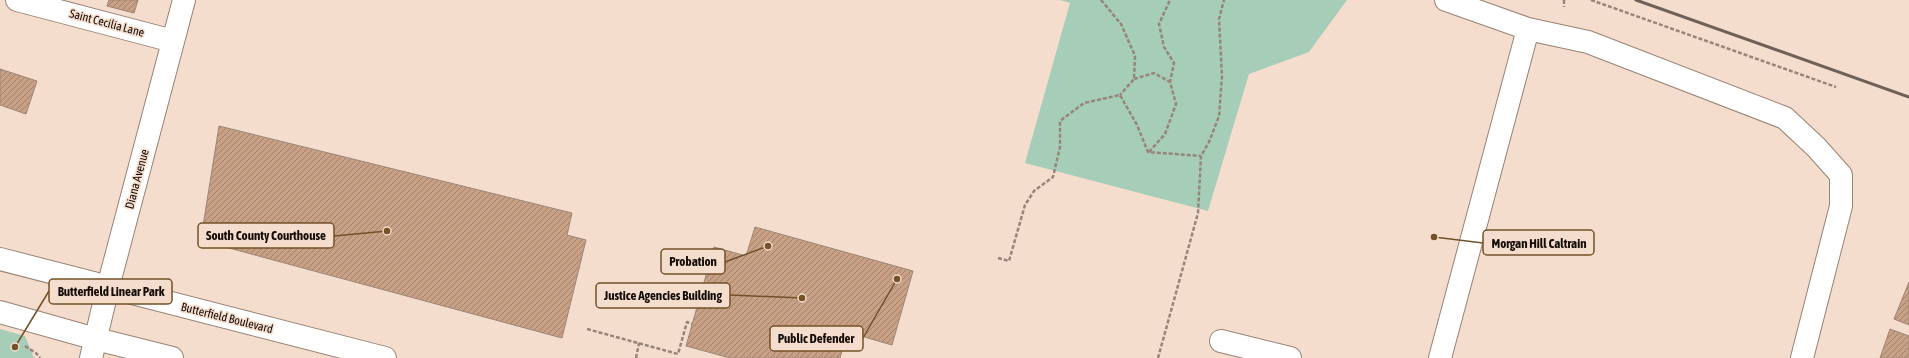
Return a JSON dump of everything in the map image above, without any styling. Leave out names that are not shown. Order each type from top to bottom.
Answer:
[{"type":"main road","name":"Saint Cecilia Lane","points":[[17,0],[173,41]]},
{"type":"main road","name":"Diana Avenue","points":[[94,349],[108,287],[184,0]]},
{"type":"main road","points":[[1446,0],[1528,29],[1588,42],[1785,118],[1816,147],[1841,175],[1842,206],[1802,358]]},
{"type":"main road","points":[[1440,358],[1528,29]]},
{"type":"main road","name":"Butterfield Boulevard","points":[[0,259],[385,358]]},
{"type":"main road","points":[[0,312],[94,349],[172,358]]},
{"type":"main road","points":[[1221,341],[1290,358]]},
{"type":"path","points":[[1101,0],[1121,24],[1135,56],[1134,79]]},
{"type":"path","points":[[1148,152],[1165,134],[1176,104],[1170,82],[1174,63],[1164,47],[1159,24],[1170,0]]},
{"type":"path","points":[[1158,358],[1198,213],[1201,156],[1209,142],[1219,116],[1222,76],[1219,19],[1224,0]]},
{"type":"path","points":[[1564,0],[1564,7]]},
{"type":"path","points":[[1591,0],[1836,87]]},
{"type":"path","points":[[998,258],[1009,261],[1025,205],[1034,191],[1053,177],[1060,147],[1060,121],[1084,103],[1120,95],[1134,79],[1154,73],[1170,82]]},
{"type":"path","points":[[1120,95],[1148,152]]},
{"type":"path","points":[[1148,152],[1201,156]]},
{"type":"path","points":[[587,329],[678,354],[687,322],[692,324]]},
{"type":"path","points":[[636,358],[639,343]]},
{"type":"path","points":[[23,346],[36,353],[40,358]]},
{"type":"green space","points":[[1060,0],[1347,0],[1309,52],[1249,74],[1208,211],[1025,163],[1070,3]]},
{"type":"green space","points":[[0,329],[25,336],[34,358],[0,358]]},
{"type":"building","points":[[109,0],[138,0],[134,13],[107,6]]},
{"type":"building","points":[[0,69],[37,81],[26,114],[0,105]]},
{"type":"building","points":[[219,126],[572,213],[567,235],[586,240],[562,338],[203,241],[207,227],[203,226]]},
{"type":"building","points":[[755,227],[913,271],[892,345],[847,332],[840,358],[730,358],[686,346],[714,247],[746,256]]},
{"type":"building","points":[[1909,282],[1909,325],[1894,319]]},
{"type":"building","points":[[1890,329],[1909,336],[1909,358],[1880,358]]},
{"type":"railway","points":[[1636,0],[1909,97]]},
{"type":"place","name":"South County Courthouse","points":[[387,231]]},
{"type":"place","name":"Morgan Hill Caltrain","points":[[1434,237]]},
{"type":"place","name":"Probation","points":[[768,246]]},
{"type":"place","name":"Public Defender","points":[[897,279]]},
{"type":"place","name":"Justice Agencies Building","points":[[802,298]]},
{"type":"place","name":"Butterfield Linear Park","points":[[15,347]]}]
